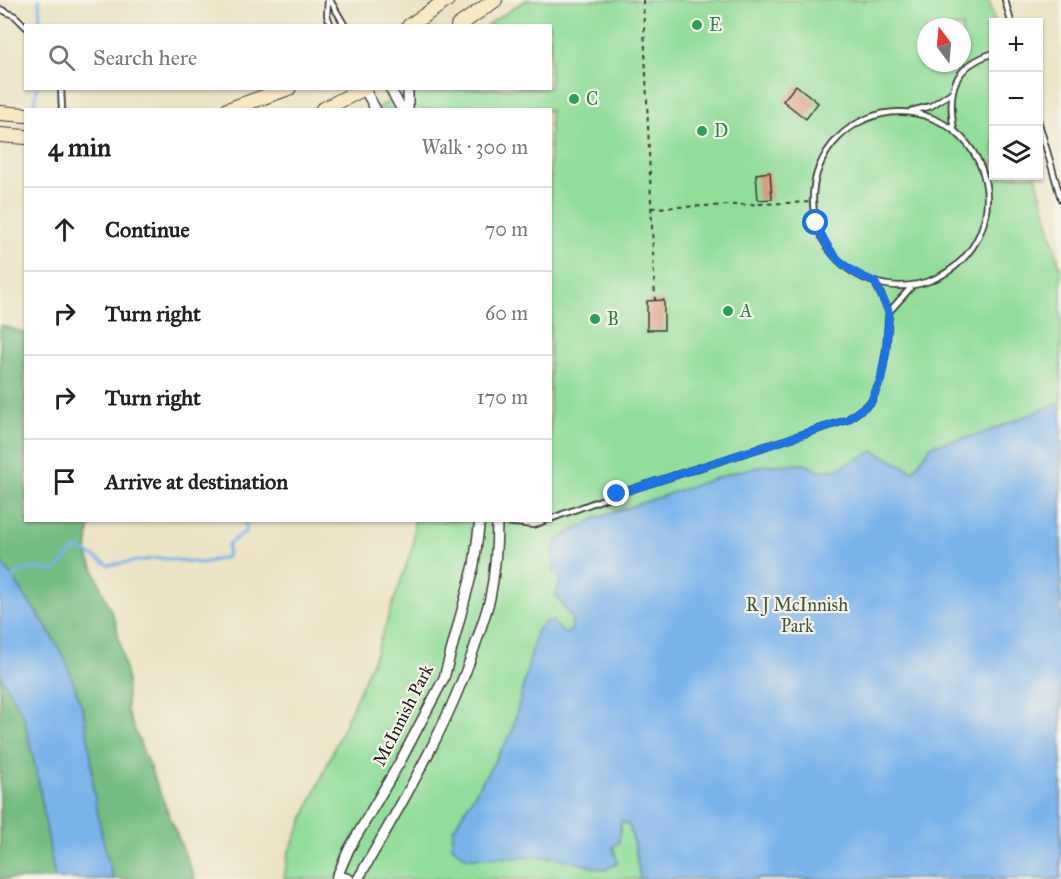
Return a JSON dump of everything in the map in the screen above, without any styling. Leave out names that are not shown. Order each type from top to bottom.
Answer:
[{"type":"main road","points":[[412,24],[447,0]]},
{"type":"main road","points":[[462,24],[495,0]]},
{"type":"main road","points":[[233,108],[283,90]]},
{"type":"main road","points":[[326,108],[363,90]]},
{"type":"main road","points":[[0,113],[24,115]]},
{"type":"main road","points":[[0,135],[24,137]]},
{"type":"street","points":[[366,90],[375,108]]},
{"type":"street","points":[[391,90],[401,108]]},
{"type":"street","points":[[408,90],[408,108]]},
{"type":"street","name":"McInnish Park","points":[[336,877],[349,849],[401,760],[444,678],[474,566],[480,522]]},
{"type":"street","name":"McInnish Park","points":[[358,879],[429,754],[453,705],[490,599],[497,542],[494,522]]},
{"type":"street","points":[[336,877],[349,879]]},
{"type":"lane","points":[[329,0],[327,15],[330,24]]},
{"type":"lane","points":[[329,0],[344,24]]},
{"type":"lane","points":[[1005,0],[1010,18]]},
{"type":"lane","points":[[0,9],[15,16],[24,25]]},
{"type":"lane","points":[[954,130],[950,109],[951,93],[960,72],[977,58],[989,54]]},
{"type":"lane","points":[[61,90],[62,108]]},
{"type":"lane","points":[[908,112],[932,118],[954,130],[971,147],[982,169],[987,193],[986,215],[980,235],[968,254],[953,269],[934,279],[913,285],[894,286],[855,274],[838,260],[824,243],[816,223],[812,202],[815,177],[825,154],[840,135],[860,121],[884,113],[908,112],[931,106],[951,93]]},
{"type":"lane","points":[[1040,126],[1061,199]]},
{"type":"lane","points":[[552,518],[617,494],[847,420],[871,402],[881,379],[889,312],[875,282]]},
{"type":"lane","points":[[889,312],[913,285]]},
{"type":"lane","points":[[504,522],[534,525],[541,522]]},
{"type":"path","points":[[643,0],[655,301]]},
{"type":"path","points":[[651,208],[812,202]]},
{"type":"green space","name":"R J McInnish Park","points":[[526,0],[989,0],[994,18],[989,18],[989,180],[1037,180],[1061,271],[1061,879],[284,879],[288,854],[375,655],[413,546],[414,522],[552,522],[552,108],[375,108],[417,90],[552,90],[552,24],[489,24]]},
{"type":"green space","points":[[0,325],[24,333],[24,522],[90,522],[87,553],[116,623],[127,678],[127,711],[195,879],[0,879]]},
{"type":"water","points":[[1056,404],[1061,408],[1061,879],[640,879],[629,825],[621,821],[619,842],[613,846],[618,863],[605,870],[554,857],[467,858],[452,847],[453,830],[512,732],[537,630],[545,622],[552,621],[565,634],[572,630],[572,619],[556,595],[561,578],[554,572],[554,547],[565,535],[594,519],[734,472],[767,465],[805,464],[819,471],[837,469],[874,451],[913,471],[932,445],[981,434]]},
{"type":"water","points":[[0,560],[44,623],[65,659],[83,710],[91,755],[93,788],[113,879],[55,879],[38,779],[24,717],[0,674]]},
{"type":"building","points":[[796,85],[818,103],[806,119],[783,101]]},
{"type":"building","points":[[770,172],[772,199],[758,200],[756,174]]},
{"type":"building","points":[[664,300],[664,330],[647,330],[647,301]]},
{"type":"waterway","points":[[39,0],[40,21]]},
{"type":"waterway","points":[[34,108],[37,90]]},
{"type":"waterway","points":[[11,579],[31,569],[54,571],[79,548],[109,565],[159,558],[202,563],[227,557],[228,544],[246,531],[246,522]]},
{"type":"place","name":"E","points":[[697,25]]},
{"type":"place","name":"C","points":[[574,99]]},
{"type":"place","name":"D","points":[[702,131]]},
{"type":"place","name":"A","points":[[728,311]]},
{"type":"place","name":"B","points":[[595,319]]},
{"type":"route","points":[[617,494],[847,420],[871,402],[881,379],[889,312],[875,282],[855,274],[838,260],[824,243],[816,223]]}]
